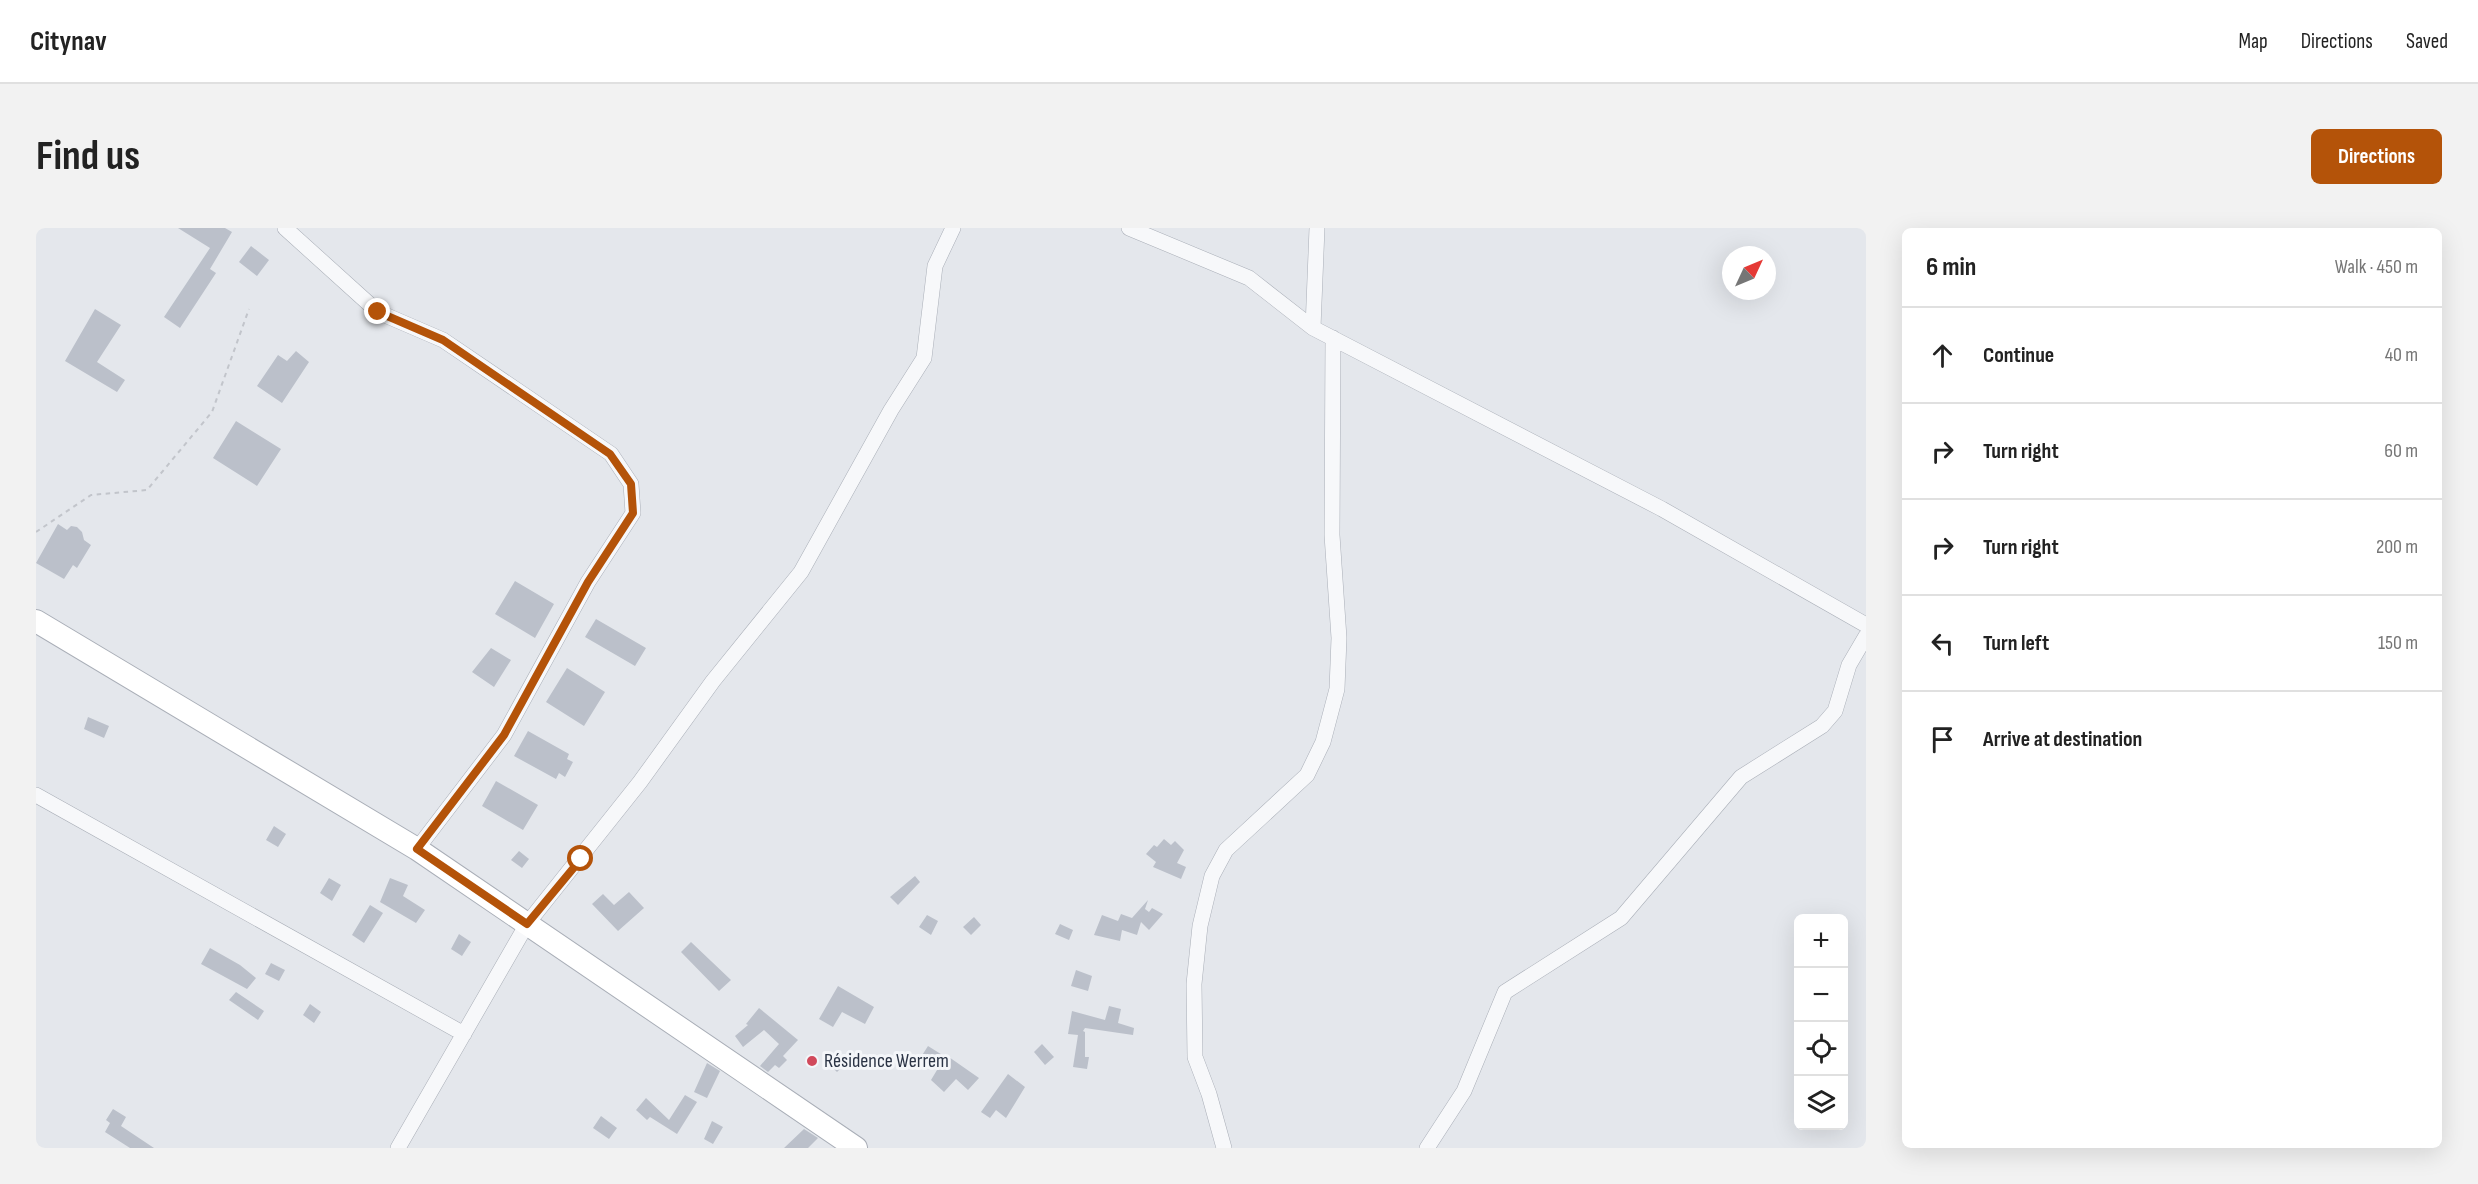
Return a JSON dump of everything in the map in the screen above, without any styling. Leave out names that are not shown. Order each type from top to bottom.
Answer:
[{"type":"street","points":[[285,228],[378,312],[443,340],[610,454],[631,484],[633,513],[588,582],[504,735],[417,849]]},
{"type":"street","points":[[398,1148],[527,924],[640,782],[713,681],[801,572],[891,410],[924,358],[935,266],[953,228]]},
{"type":"street","points":[[1129,228],[1249,278],[1313,328],[1662,509],[1866,625]]},
{"type":"street","points":[[1313,328],[1317,228]]},
{"type":"street","points":[[1224,1148],[1209,1094],[1194,1057],[1194,984],[1200,926],[1212,876],[1226,850],[1307,775],[1323,742],[1336,689],[1339,638],[1332,535],[1333,338]]},
{"type":"street","points":[[36,621],[417,849],[856,1148]]},
{"type":"street","points":[[1427,1148],[1464,1091],[1505,992],[1621,918],[1741,777],[1822,726],[1835,711],[1848,665],[1866,636]]},
{"type":"street","points":[[36,795],[464,1034]]},
{"type":"path","points":[[36,532],[91,495],[147,490],[212,412],[249,309]]},
{"type":"building","points":[[178,228],[225,228],[232,232],[210,269],[216,273],[180,328],[164,317],[210,248]]},
{"type":"building","points":[[251,246],[269,260],[257,276],[239,262]]},
{"type":"building","points":[[95,309],[121,325],[97,362],[125,380],[117,392],[65,361]]},
{"type":"building","points":[[296,351],[309,362],[282,403],[257,386],[278,355],[287,361]]},
{"type":"building","points":[[236,421],[281,449],[257,486],[213,458]]},
{"type":"building","points":[[58,524],[67,530],[71,526],[77,527],[82,532],[84,540],[91,545],[77,568],[73,565],[64,579],[36,563]]},
{"type":"building","points":[[515,581],[554,604],[535,638],[495,614]]},
{"type":"building","points":[[596,619],[646,648],[635,666],[585,637]]},
{"type":"building","points":[[491,648],[511,660],[494,687],[472,672]]},
{"type":"building","points":[[567,668],[605,692],[584,726],[546,702]]},
{"type":"building","points":[[88,717],[109,726],[104,738],[84,729]]},
{"type":"building","points":[[528,731],[569,754],[567,759],[573,762],[565,777],[559,773],[556,779],[514,756]]},
{"type":"building","points":[[496,781],[538,805],[523,830],[482,806]]},
{"type":"building","points":[[274,826],[286,834],[278,847],[266,840]]},
{"type":"building","points":[[1164,839],[1171,845],[1175,841],[1184,850],[1177,863],[1186,867],[1181,879],[1153,867],[1156,862],[1146,854]]},
{"type":"building","points":[[519,851],[529,859],[522,868],[511,860]]},
{"type":"building","points":[[915,876],[920,882],[898,905],[890,897]]},
{"type":"building","points":[[329,878],[341,885],[332,901],[320,893]]},
{"type":"building","points":[[390,878],[408,885],[403,896],[425,910],[416,923],[380,902]]},
{"type":"building","points":[[629,892],[644,908],[618,931],[592,904],[603,894],[614,905]]},
{"type":"building","points":[[1148,900],[1145,909],[1149,912],[1152,908],[1163,914],[1149,930],[1141,922],[1137,935],[1122,930],[1120,941],[1094,935],[1102,915],[1118,921],[1121,914],[1132,918]]},
{"type":"building","points":[[370,905],[383,913],[364,943],[352,935]]},
{"type":"building","points":[[927,915],[938,921],[931,935],[919,927]]},
{"type":"building","points":[[974,917],[981,925],[971,935],[963,927]]},
{"type":"building","points":[[1060,924],[1073,930],[1069,940],[1055,934]]},
{"type":"building","points":[[459,934],[471,942],[462,956],[451,949]]},
{"type":"building","points":[[691,942],[731,980],[719,991],[681,952]]},
{"type":"building","points":[[210,948],[240,965],[256,978],[247,989],[201,964]]},
{"type":"building","points":[[271,963],[285,970],[279,981],[265,974]]},
{"type":"building","points":[[1076,970],[1092,976],[1088,991],[1071,986]]},
{"type":"building","points":[[838,986],[874,1007],[865,1024],[842,1012],[833,1027],[819,1019]]},
{"type":"building","points":[[236,992],[264,1011],[258,1020],[229,1000]]},
{"type":"building","points":[[310,1004],[321,1012],[314,1023],[303,1015]]},
{"type":"building","points":[[1109,1006],[1121,1009],[1118,1023],[1134,1028],[1133,1035],[1085,1028],[1083,1031],[1085,1032],[1085,1057],[1089,1057],[1087,1069],[1073,1067],[1078,1035],[1068,1034],[1072,1011],[1105,1020]]},
{"type":"building","points":[[759,1008],[798,1040],[783,1056],[787,1060],[779,1068],[775,1065],[768,1072],[760,1066],[779,1044],[764,1030],[743,1047],[735,1036],[748,1025],[746,1024]]},
{"type":"building","points":[[1042,1044],[1054,1057],[1045,1065],[1034,1052]]},
{"type":"building","points":[[928,1046],[944,1056],[932,1068],[919,1060]]},
{"type":"building","points":[[837,1054],[846,1063],[837,1072],[828,1063]]},
{"type":"building","points":[[946,1055],[979,1078],[968,1090],[956,1079],[944,1092],[931,1080]]},
{"type":"building","points":[[707,1063],[720,1071],[707,1098],[694,1092]]},
{"type":"building","points":[[1008,1074],[1025,1087],[1006,1118],[996,1110],[990,1118],[981,1112]]},
{"type":"building","points":[[685,1095],[697,1102],[677,1134],[650,1117],[647,1120],[636,1110],[646,1098],[669,1120]]},
{"type":"building","points":[[113,1109],[126,1117],[121,1126],[154,1148],[130,1148],[105,1132],[110,1123],[106,1120]]},
{"type":"building","points":[[601,1116],[617,1128],[609,1139],[593,1128]]},
{"type":"building","points":[[712,1121],[723,1127],[713,1144],[704,1139]]},
{"type":"building","points":[[804,1129],[818,1138],[808,1148],[784,1148]]},
{"type":"place","name":"Résidence Werrem","points":[[812,1061]]},
{"type":"route","points":[[378,312],[443,340],[610,454],[631,484],[633,513],[588,582],[504,735],[417,849],[527,924],[581,859]]}]
